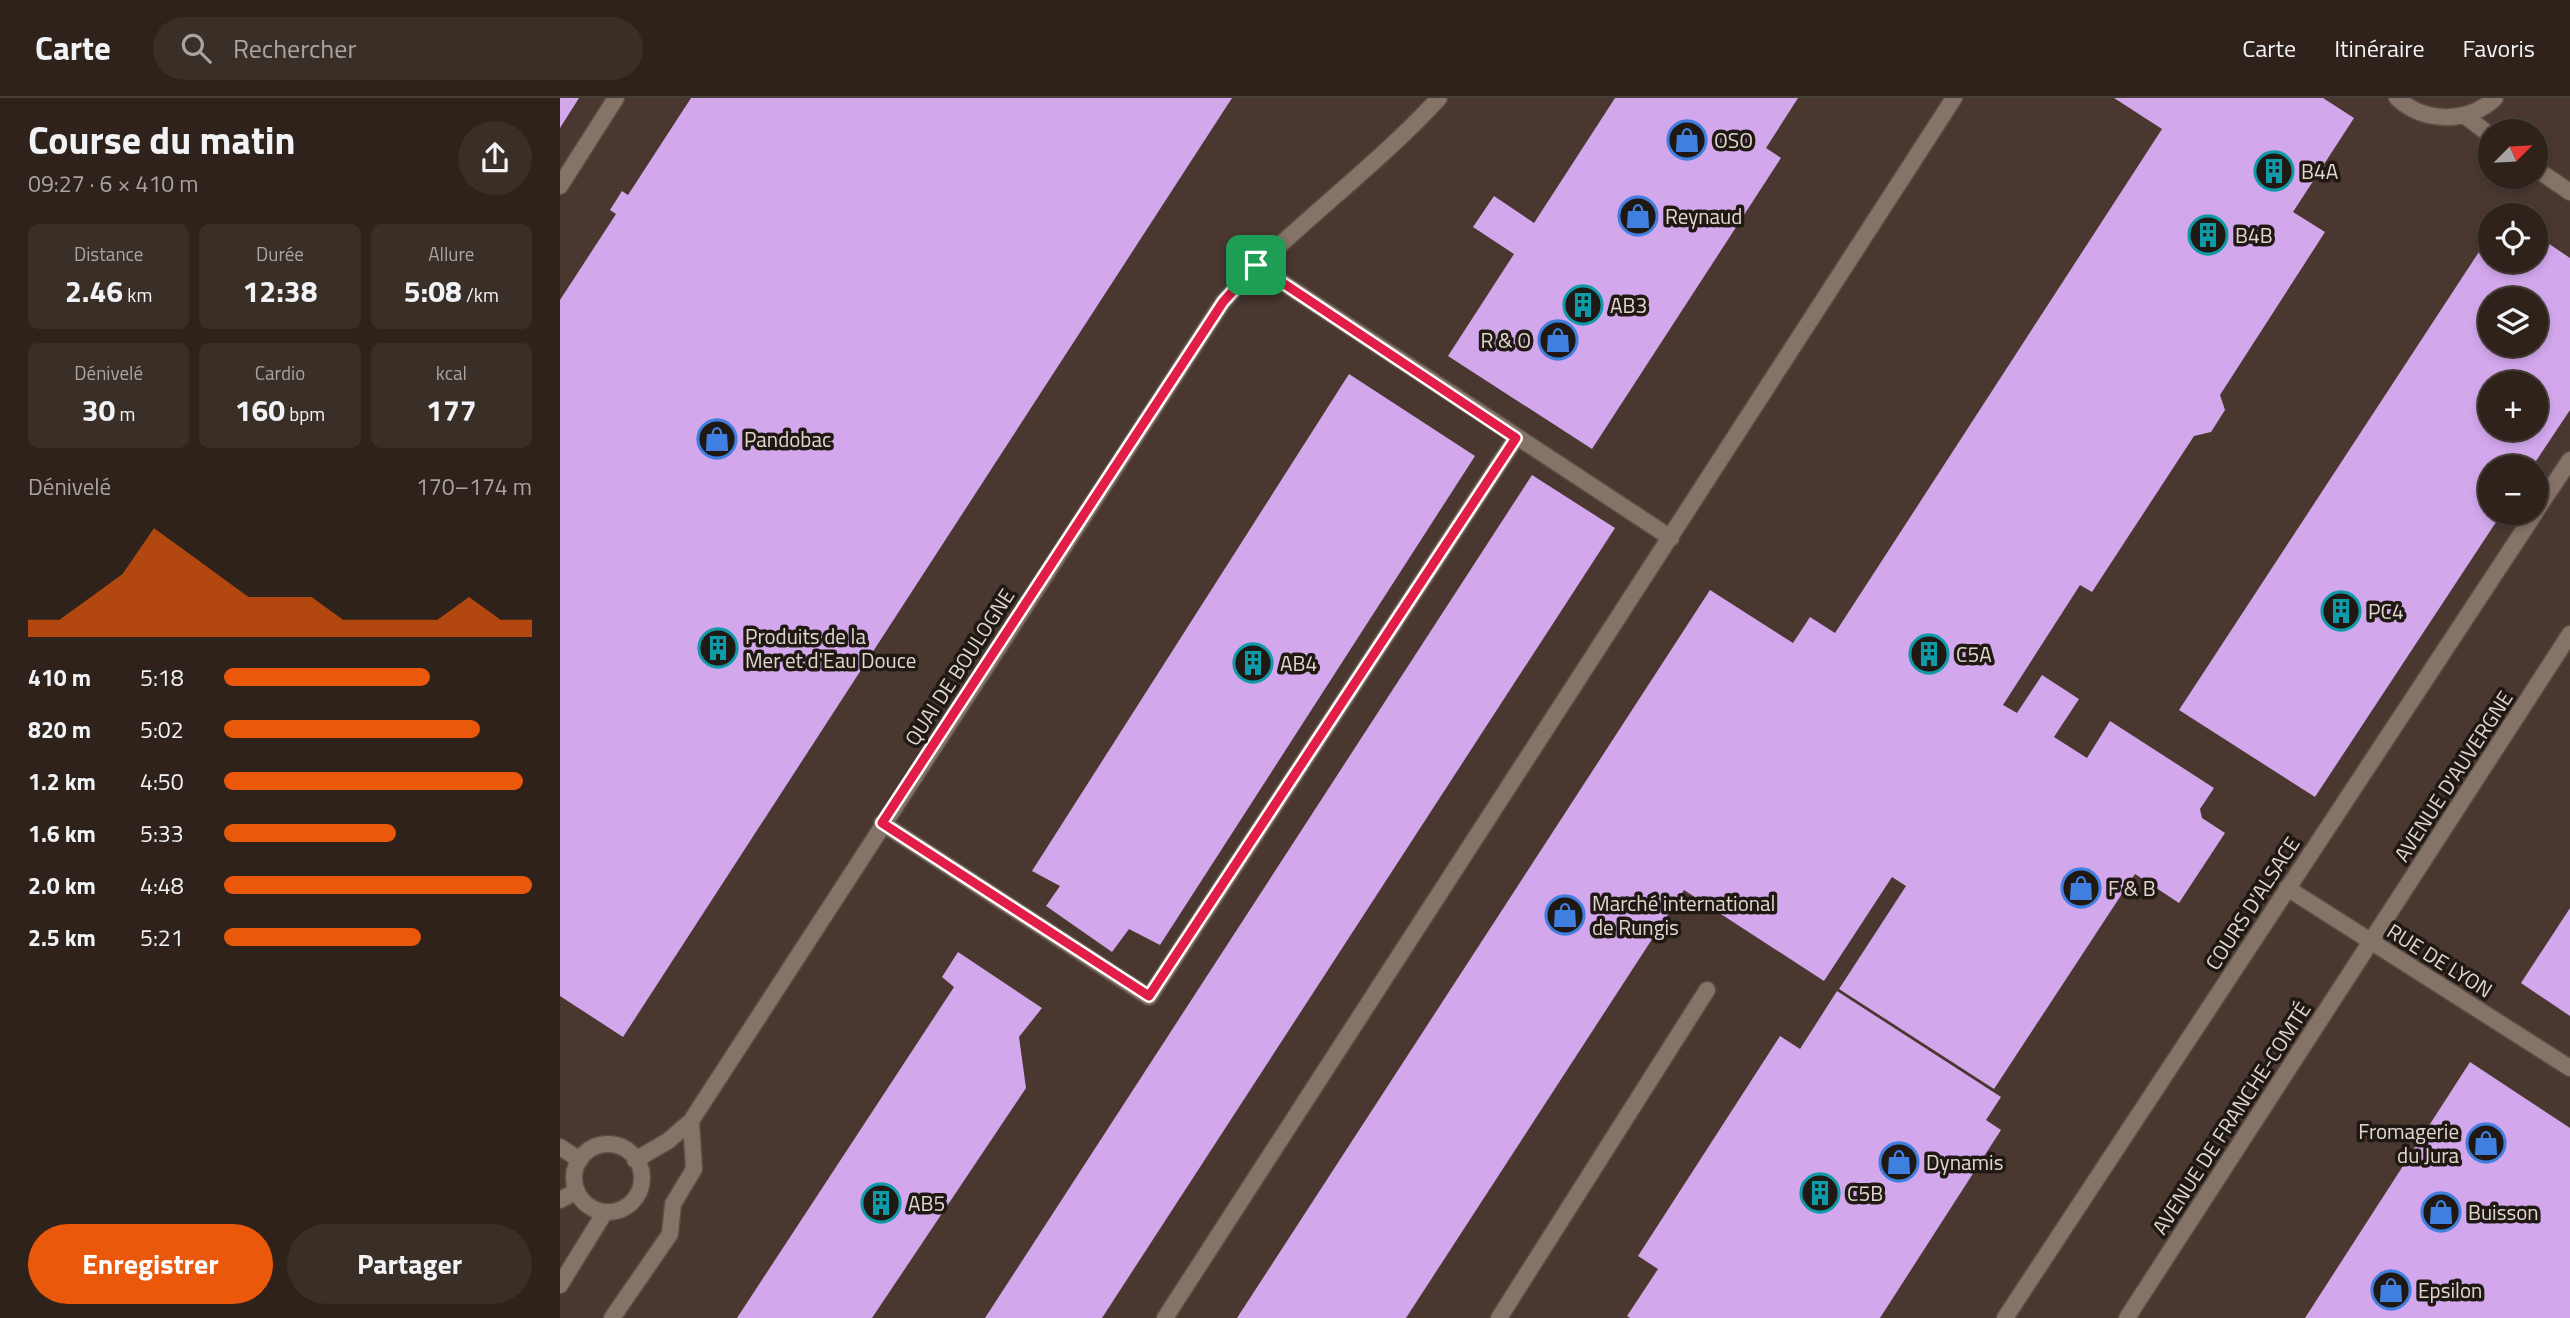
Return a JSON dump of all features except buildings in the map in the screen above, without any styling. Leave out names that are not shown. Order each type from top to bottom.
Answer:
[{"type":"lane","points":[[560,186],[617,98]]},
{"type":"lane","name":"QUAI DE BOULOGNE","points":[[635,1160],[668,1141],[691,1121],[882,823],[1223,302],[1256,265],[1362,173],[1439,98]]},
{"type":"lane","points":[[1165,1318],[1954,98]]},
{"type":"lane","points":[[2397,98],[2419,113],[2442,118],[2465,116],[2487,106],[2495,98]]},
{"type":"lane","points":[[2465,116],[2478,126]]},
{"type":"lane","points":[[2548,177],[2570,192]]},
{"type":"lane","points":[[1256,265],[1671,538]]},
{"type":"lane","points":[[882,823],[1149,996],[1516,438]]},
{"type":"lane","name":"COURS D'ALSACE","points":[[2548,493],[2570,460]]},
{"type":"lane","name":"COURS D'ALSACE","points":[[2005,1318],[2526,525]]},
{"type":"lane","name":"AVENUE D'AUVERGNE","points":[[2371,941],[2570,635]]},
{"type":"lane","name":"RUE DE LYON","points":[[2287,888],[2570,1068]]},
{"type":"lane","name":"AVENUE DE FRANCHE-COMTÉ","points":[[2127,1318],[2371,941]]},
{"type":"lane","points":[[1499,1318],[1707,990]]},
{"type":"lane","points":[[612,1318],[670,1234],[673,1204],[694,1169],[691,1121]]},
{"type":"lane","points":[[602,1144],[625,1149],[635,1160],[641,1177],[635,1198],[616,1211],[606,1212],[586,1204],[577,1191],[574,1174],[580,1160],[592,1148],[602,1144]]},
{"type":"lane","points":[[560,1147],[580,1160]]},
{"type":"lane","points":[[560,1200],[577,1191]]},
{"type":"lane","points":[[560,1285],[606,1212]]},
{"type":"shaded area","name":"Marché international de Rungis","points":[[560,98],[2570,98],[2570,1318],[560,1318]]},
{"type":"place","name":"OSO","points":[[1687,140]]},
{"type":"place","name":"B4A","points":[[2274,171]]},
{"type":"place","name":"Reynaud","points":[[1638,216]]},
{"type":"place","name":"B4B","points":[[2208,235]]},
{"type":"place","name":"AB3","points":[[1583,305]]},
{"type":"place","name":"R & O","points":[[1558,340]]},
{"type":"place","name":"Pandobac","points":[[717,439]]},
{"type":"place","name":"PC4","points":[[2341,611]]},
{"type":"place","name":"Produits de la Mer et d'Eau Douce","points":[[718,648]]},
{"type":"place","name":"C5A","points":[[1929,654]]},
{"type":"place","name":"AB4","points":[[1253,663]]},
{"type":"place","name":"F & B","points":[[2081,888]]},
{"type":"place","name":"Marché international de Rungis","points":[[1565,915]]},
{"type":"place","name":"Fromagerie du Jura","points":[[2486,1143]]},
{"type":"place","name":"Dynamis","points":[[1899,1162]]},
{"type":"place","name":"C5B","points":[[1820,1193]]},
{"type":"place","name":"AB5","points":[[881,1203]]},
{"type":"place","name":"Buisson","points":[[2441,1212]]},
{"type":"place","name":"Epsilon","points":[[2391,1290]]},
{"type":"route","points":[[1256,265],[1516,438],[1149,996],[882,823],[1223,302],[1256,265]]}]
